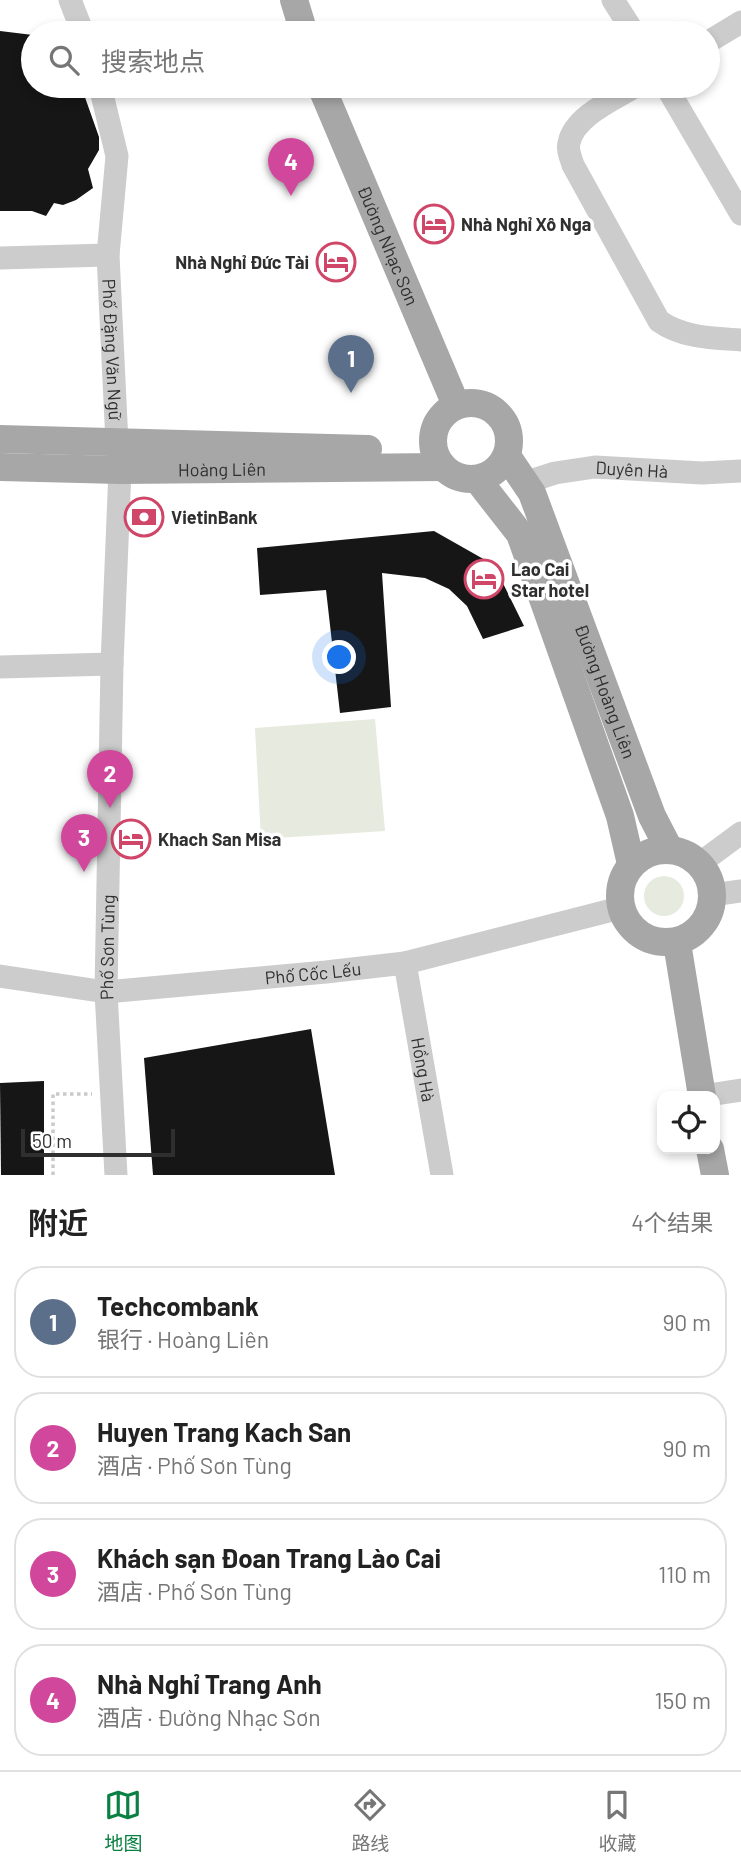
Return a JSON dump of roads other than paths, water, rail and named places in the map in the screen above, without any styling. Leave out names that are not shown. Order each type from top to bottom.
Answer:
[{"type":"main road","points":[[294,0],[300,21]]},
{"type":"main road","name":"Đường Nhạc Sơn","points":[[325,98],[456,405]]},
{"type":"main road","points":[[469,402],[494,409],[509,430],[507,456],[495,471],[477,479],[459,477],[439,459],[435,428],[447,411],[456,405],[469,402]]},
{"type":"main road","name":"Hoàng Liên","points":[[0,439],[119,456]]},
{"type":"main road","name":"Hoàng Liên","points":[[0,467],[119,456],[439,459]]},
{"type":"main road","name":"Đường Hoàng Liên","points":[[507,456],[532,493],[652,816],[668,849]]},
{"type":"main road","name":"Đường Hoàng Liên","points":[[477,479],[520,534],[620,816],[631,864]]},
{"type":"main road","points":[[668,849],[691,856],[699,864],[710,883],[712,895],[705,920],[692,934],[677,943],[646,938],[630,926],[620,908],[621,885],[631,864],[642,856],[668,849]]},
{"type":"main road","points":[[677,943],[701,1091]]},
{"type":"main road","points":[[711,1154],[715,1175]]},
{"type":"street","points":[[70,0],[78,21]]},
{"type":"street","points":[[613,0],[626,21]]},
{"type":"street","points":[[720,35],[741,22]]},
{"type":"street","name":"Phố Đặng Văn Ngữ","points":[[103,98],[117,156],[108,255],[119,456]]},
{"type":"street","points":[[617,98],[586,117],[573,132],[568,145],[573,165],[659,321],[670,329],[692,335],[741,341]]},
{"type":"street","points":[[673,98],[741,214]]},
{"type":"street","name":"Phố Đặng Văn Ngữ","points":[[0,258],[108,255]]},
{"type":"street","name":"Phố Sơn Tùng","points":[[116,1175],[106,992],[111,664],[119,456]]},
{"type":"street","name":"Duyên Hà","points":[[524,482],[555,473],[596,467],[702,473],[741,471]]},
{"type":"street","points":[[0,667],[111,664]]},
{"type":"street","points":[[699,864],[741,833]]},
{"type":"street","points":[[712,895],[741,891]]},
{"type":"street","name":"Phố Cốc Lếu","points":[[0,976],[106,992],[405,963],[620,908]]},
{"type":"street","name":"Hồng Hà","points":[[405,963],[442,1175]]},
{"type":"street","points":[[720,1093],[741,1090]]},
{"type":"place","name":"Nhà Nghỉ Trang Anh","points":[[291,196]]},
{"type":"place","name":"Nhà Nghỉ Xô Nga","points":[[434,224]]},
{"type":"place","name":"Nhà Nghỉ Đức Tài","points":[[336,262]]},
{"type":"place","name":"Techcombank","points":[[351,393]]},
{"type":"place","name":"VietinBank","points":[[144,517]]},
{"type":"place","name":"Lao Cai Star hotel","points":[[484,579]]},
{"type":"place","name":"Huyen Trang Kach San","points":[[110,808]]},
{"type":"place","name":"Khach San Misa","points":[[131,839]]},
{"type":"place","name":"Khách sạn Đoan Trang Lào Cai","points":[[84,872]]}]
